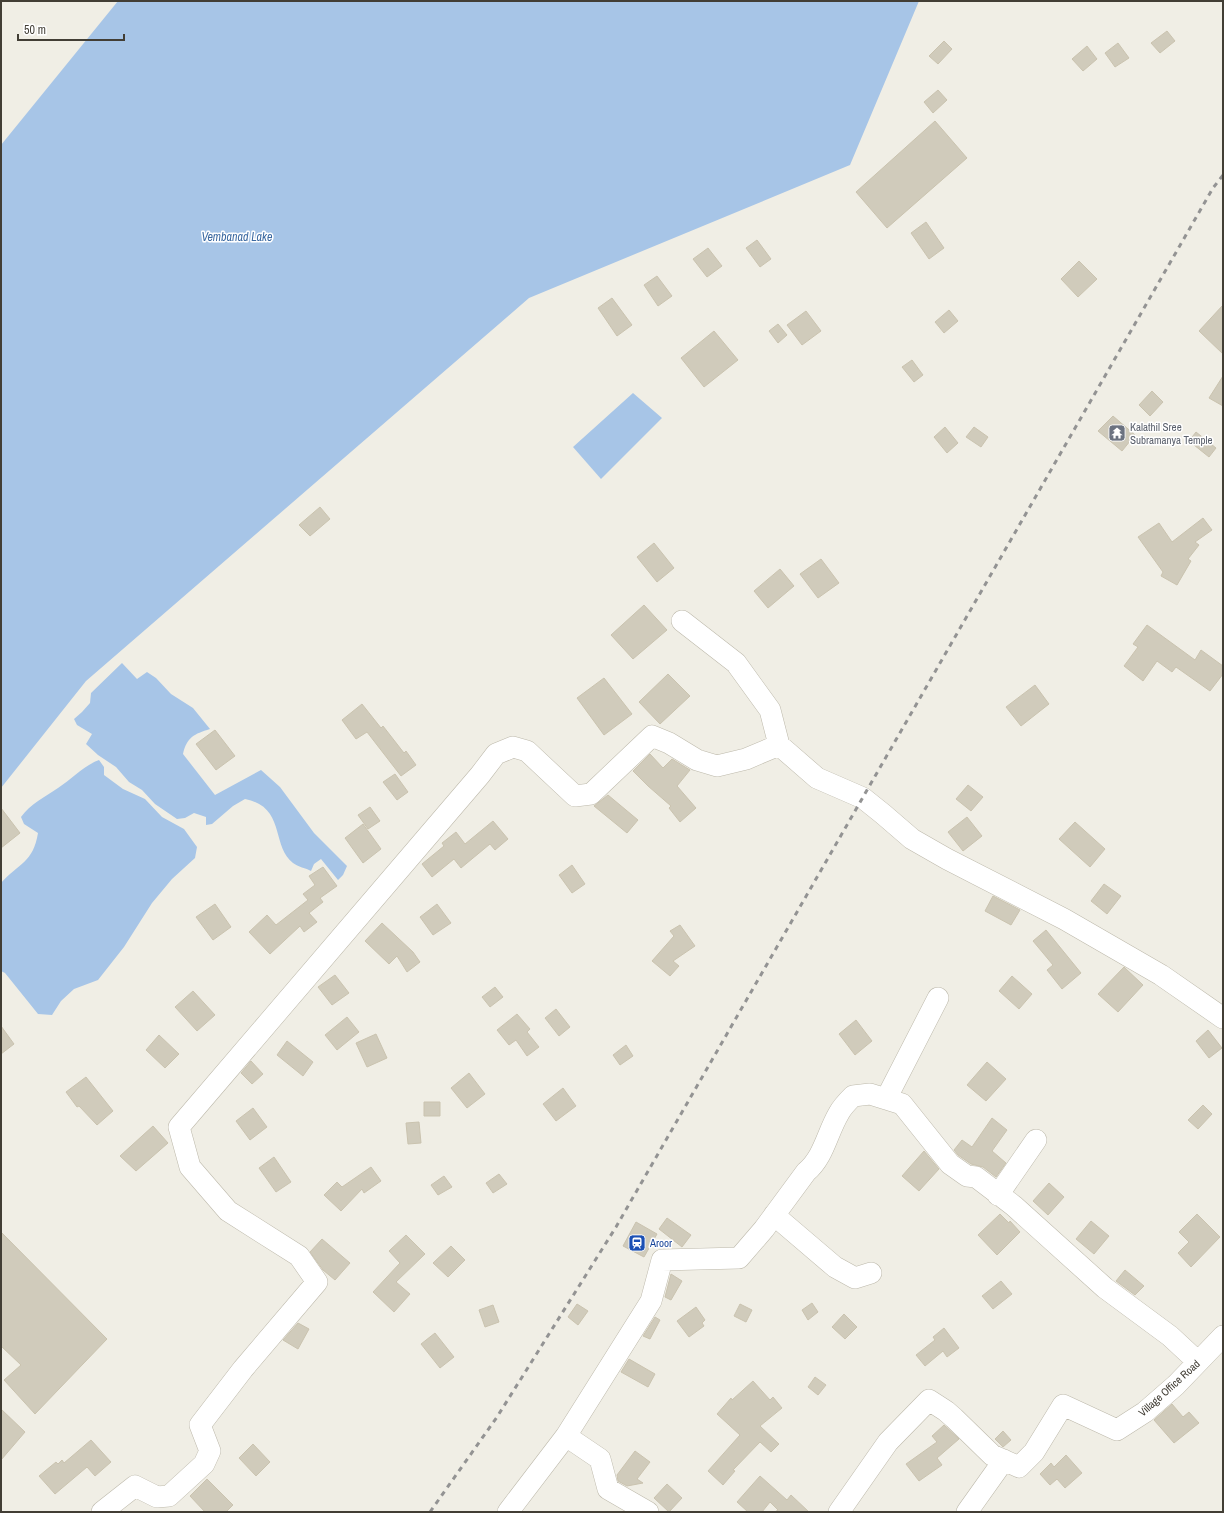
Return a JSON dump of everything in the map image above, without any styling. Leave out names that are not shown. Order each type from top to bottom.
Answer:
[{"type":"street","points":[[682,621],[736,663],[770,710],[779,745],[817,778],[863,798],[912,839],[1064,919],[1161,975],[1223,1018]]},
{"type":"street","points":[[102,1512],[135,1486],[157,1497],[169,1496],[204,1464],[210,1451],[200,1425],[243,1369],[317,1282],[299,1256],[228,1211],[190,1167],[179,1127],[364,913],[496,754],[513,747],[527,750],[575,796],[591,794],[652,736],[669,743],[697,760],[717,766],[746,759],[779,745]]},
{"type":"street","points":[[886,1099],[938,998]]},
{"type":"street","points":[[508,1512],[566,1436],[652,1301],[662,1260],[739,1258],[774,1216],[806,1172],[815,1165],[839,1112],[853,1096],[870,1094],[902,1104],[950,1164],[967,1176],[976,1177],[1014,1206],[1106,1288],[1170,1336],[1198,1362]]},
{"type":"street","points":[[998,1195],[1036,1140]]},
{"type":"street","points":[[774,1216],[835,1267],[855,1278],[871,1273]]},
{"type":"street","name":"Village Office Road","points":[[839,1512],[888,1442],[930,1400],[946,1410],[992,1455],[1019,1467],[1034,1452],[1063,1405],[1117,1430],[1145,1412],[1223,1336]]},
{"type":"street","points":[[566,1436],[600,1459],[608,1489],[648,1512]]},
{"type":"street","points":[[967,1512],[1004,1460]]},
{"type":"water","name":"Vembanad Lake","points":[[118,1],[919,1],[850,165],[529,298],[86,681],[1,788],[1,145]]},
{"type":"water","points":[[633,393],[662,418],[601,479],[573,447]]},
{"type":"water","points":[[122,663],[137,679],[147,672],[156,678],[171,694],[193,708],[210,729],[192,737],[189,740],[183,754],[215,795],[261,770],[280,787],[314,833],[347,866],[343,875],[338,880],[321,859],[314,864],[311,871],[293,863],[286,856],[272,818],[267,810],[258,803],[245,799],[233,806],[212,824],[206,825],[206,817],[194,813],[185,818],[177,819],[155,804],[142,790],[129,782],[116,767],[98,755],[86,744],[92,734],[77,725],[74,719],[90,703],[91,693]]},
{"type":"water","points":[[99,760],[104,767],[104,775],[123,789],[145,799],[162,817],[184,829],[197,847],[195,858],[172,879],[152,903],[124,947],[98,980],[74,989],[61,1001],[52,1015],[38,1014],[5,973],[1,971],[1,883],[29,857],[36,843],[38,833],[24,824],[21,817],[33,804],[83,769]]},
{"type":"building","points":[[1167,31],[1175,41],[1160,53],[1151,43]]},
{"type":"building","points":[[944,41],[952,49],[938,64],[929,56]]},
{"type":"building","points":[[1118,43],[1129,58],[1115,67],[1105,53]]},
{"type":"building","points":[[1087,46],[1097,59],[1083,71],[1072,59]]},
{"type":"building","points":[[938,90],[947,100],[933,113],[924,102]]},
{"type":"building","points":[[935,121],[967,158],[887,228],[856,192]]},
{"type":"building","points":[[926,222],[944,248],[929,259],[911,233]]},
{"type":"building","points":[[757,240],[771,259],[760,267],[746,248]]},
{"type":"building","points":[[708,248],[722,266],[707,277],[693,259]]},
{"type":"building","points":[[1079,261],[1097,279],[1078,297],[1061,279]]},
{"type":"building","points":[[657,276],[672,296],[658,306],[644,285]]},
{"type":"building","points":[[612,298],[632,325],[617,336],[598,308]]},
{"type":"building","points":[[1223,305],[1223,354],[1199,331]]},
{"type":"building","points":[[949,310],[958,321],[944,333],[935,322]]},
{"type":"building","points":[[806,311],[821,331],[802,345],[787,325]]},
{"type":"building","points":[[778,324],[787,335],[778,343],[769,331]]},
{"type":"building","points":[[714,331],[738,360],[704,387],[681,358]]},
{"type":"building","points":[[912,360],[923,375],[914,382],[902,367]]},
{"type":"building","points":[[1223,376],[1223,406],[1209,398]]},
{"type":"building","points":[[1152,391],[1163,402],[1150,416],[1139,405]]},
{"type":"building","name":"Kalathil Sree Subramanya Temple","points":[[1113,416],[1135,435],[1122,451],[1098,431]]},
{"type":"building","points":[[945,427],[958,443],[947,453],[934,437]]},
{"type":"building","points":[[974,427],[988,437],[981,447],[966,437]]},
{"type":"building","points":[[1196,432],[1216,448],[1209,457],[1189,441]]},
{"type":"building","points":[[320,507],[330,519],[310,536],[299,525]]},
{"type":"building","points":[[1203,518],[1212,530],[1195,542],[1199,545],[1188,559],[1191,561],[1177,585],[1161,576],[1163,572],[1138,537],[1159,523],[1172,542]]},
{"type":"building","points":[[654,543],[674,568],[657,582],[637,557]]},
{"type":"building","points":[[821,559],[839,583],[818,598],[800,574]]},
{"type":"building","points":[[780,569],[794,586],[768,608],[754,591]]},
{"type":"building","points":[[644,605],[667,630],[633,659],[611,635]]},
{"type":"building","points":[[1147,625],[1195,660],[1201,650],[1223,666],[1223,674],[1210,691],[1176,667],[1172,672],[1157,661],[1143,681],[1124,666],[1138,647],[1133,644]]},
{"type":"building","points":[[668,674],[690,696],[660,724],[639,702]]},
{"type":"building","points":[[604,678],[632,714],[604,735],[577,698]]},
{"type":"building","points":[[1035,685],[1049,704],[1021,726],[1006,707]]},
{"type":"building","points":[[362,704],[381,728],[383,726],[404,753],[406,751],[416,765],[401,776],[367,732],[356,739],[342,720]]},
{"type":"building","points":[[215,730],[235,756],[216,770],[196,744]]},
{"type":"building","points":[[650,754],[663,768],[672,759],[690,770],[677,786],[696,808],[680,822],[669,808],[671,806],[633,771]]},
{"type":"building","points":[[395,774],[408,792],[397,800],[383,782]]},
{"type":"building","points":[[968,785],[983,797],[971,811],[956,799]]},
{"type":"building","points":[[608,795],[638,820],[627,833],[594,806]]},
{"type":"building","points":[[370,807],[380,821],[368,829],[358,815]]},
{"type":"building","points":[[1,808],[20,833],[1,848]]},
{"type":"building","points":[[967,817],[982,836],[963,851],[948,832]]},
{"type":"building","points":[[493,821],[508,839],[495,850],[490,844],[461,868],[454,859],[432,877],[422,864],[444,846],[442,843],[456,832],[465,844]]},
{"type":"building","points":[[1075,822],[1105,849],[1090,867],[1059,839]]},
{"type":"building","points":[[363,824],[381,849],[363,863],[345,838]]},
{"type":"building","points":[[572,865],[585,884],[572,893],[559,875]]},
{"type":"building","points":[[323,867],[337,886],[320,898],[323,902],[309,913],[317,922],[304,932],[300,926],[270,954],[249,932],[267,915],[276,925],[308,900],[303,894],[315,885],[309,876]]},
{"type":"building","points":[[1104,884],[1121,896],[1107,914],[1091,901]]},
{"type":"building","points":[[993,896],[1020,910],[1011,925],[985,911]]},
{"type":"building","points":[[215,904],[231,927],[213,940],[196,917]]},
{"type":"building","points":[[437,904],[451,923],[433,935],[420,917]]},
{"type":"building","points":[[382,923],[413,952],[420,962],[407,972],[397,956],[389,964],[365,941]]},
{"type":"building","points":[[680,925],[695,946],[673,961],[679,966],[670,976],[652,961],[674,936],[670,931]]},
{"type":"building","points":[[1046,930],[1081,973],[1062,989],[1047,970],[1053,965],[1033,941]]},
{"type":"building","points":[[1124,967],[1143,985],[1118,1012],[1098,994]]},
{"type":"building","points":[[335,975],[349,993],[332,1005],[318,987]]},
{"type":"building","points":[[1012,976],[1032,994],[1019,1009],[999,991]]},
{"type":"building","points":[[495,987],[503,997],[490,1007],[482,997]]},
{"type":"building","points":[[193,991],[215,1015],[197,1031],[175,1007]]},
{"type":"building","points":[[556,1009],[570,1027],[559,1036],[545,1018]]},
{"type":"building","points":[[517,1014],[530,1029],[527,1032],[539,1047],[527,1056],[516,1040],[509,1045],[497,1030]]},
{"type":"building","points":[[347,1017],[359,1032],[337,1050],[325,1035]]},
{"type":"building","points":[[856,1020],[872,1041],[855,1055],[839,1034]]},
{"type":"building","points":[[1,1026],[14,1044],[1,1054]]},
{"type":"building","points":[[1208,1030],[1222,1048],[1209,1058],[1196,1041]]},
{"type":"building","points":[[376,1034],[387,1058],[367,1067],[356,1043]]},
{"type":"building","points":[[159,1035],[179,1054],[165,1068],[146,1050]]},
{"type":"building","points":[[287,1041],[313,1062],[303,1076],[277,1055]]},
{"type":"building","points":[[626,1045],[633,1056],[620,1065],[613,1055]]},
{"type":"building","points":[[251,1061],[263,1074],[252,1084],[241,1073]]},
{"type":"building","points":[[987,1062],[1006,1079],[986,1101],[967,1085]]},
{"type":"building","points":[[469,1073],[485,1094],[467,1108],[451,1088]]},
{"type":"building","points":[[86,1077],[113,1111],[97,1125],[79,1106],[77,1107],[66,1092]]},
{"type":"building","points":[[563,1088],[576,1106],[556,1121],[543,1104]]},
{"type":"building","points":[[424,1102],[440,1102],[440,1116],[424,1116]]},
{"type":"building","points":[[1203,1105],[1212,1114],[1198,1129],[1188,1120]]},
{"type":"building","points":[[253,1108],[267,1127],[250,1140],[236,1121]]},
{"type":"building","points":[[992,1118],[1007,1130],[992,1151],[1006,1163],[996,1177],[983,1167],[971,1164],[958,1155],[954,1150],[962,1140],[972,1147]]},
{"type":"building","points":[[419,1122],[421,1143],[408,1144],[406,1123]]},
{"type":"building","points":[[153,1126],[168,1143],[136,1171],[120,1156]]},
{"type":"building","points":[[924,1151],[939,1169],[919,1191],[902,1176]]},
{"type":"building","points":[[274,1157],[291,1182],[276,1192],[259,1168]]},
{"type":"building","points":[[371,1167],[381,1181],[364,1193],[362,1189],[341,1211],[324,1195],[337,1182],[342,1187]]},
{"type":"building","points":[[499,1174],[507,1184],[493,1193],[486,1183]]},
{"type":"building","points":[[444,1176],[452,1187],[438,1195],[431,1185]]},
{"type":"building","points":[[1049,1183],[1064,1197],[1048,1215],[1033,1201]]},
{"type":"building","points":[[1000,1214],[1009,1223],[1010,1221],[1020,1232],[997,1255],[978,1235]]},
{"type":"building","points":[[1197,1214],[1220,1237],[1191,1267],[1178,1253],[1189,1242],[1179,1232]]},
{"type":"building","points":[[667,1218],[691,1235],[682,1247],[659,1229]]},
{"type":"building","points":[[1091,1221],[1109,1236],[1094,1254],[1076,1239]]},
{"type":"building","points":[[636,1222],[657,1234],[644,1257],[623,1246]]},
{"type":"building","points":[[1,1232],[107,1339],[35,1414],[4,1380],[21,1365],[1,1346]]},
{"type":"building","points":[[406,1235],[425,1254],[396,1282],[410,1294],[394,1312],[373,1292],[400,1263],[389,1251]]},
{"type":"building","points":[[322,1239],[350,1263],[335,1280],[323,1270],[310,1252]]},
{"type":"building","points":[[451,1246],[465,1260],[448,1277],[433,1263]]},
{"type":"building","points":[[1125,1270],[1144,1286],[1135,1295],[1116,1281]]},
{"type":"building","points":[[671,1274],[682,1281],[671,1300],[665,1297]]},
{"type":"building","points":[[1001,1281],[1012,1294],[993,1309],[982,1296]]},
{"type":"building","points":[[812,1303],[818,1312],[808,1320],[802,1310]]},
{"type":"building","points":[[577,1304],[588,1311],[578,1325],[568,1317]]},
{"type":"building","points":[[740,1304],[752,1310],[746,1322],[734,1316]]},
{"type":"building","points":[[493,1305],[499,1322],[485,1327],[479,1310]]},
{"type":"building","points":[[696,1307],[705,1320],[702,1323],[704,1326],[689,1337],[677,1321]]},
{"type":"building","points":[[844,1314],[857,1327],[845,1339],[832,1327]]},
{"type":"building","points":[[655,1317],[660,1320],[650,1339],[643,1336]]},
{"type":"building","points":[[298,1323],[309,1329],[298,1349],[283,1340]]},
{"type":"building","points":[[944,1328],[959,1348],[947,1357],[943,1351],[925,1366],[916,1355],[935,1340],[933,1337]]},
{"type":"building","points":[[435,1333],[454,1357],[440,1368],[421,1344]]},
{"type":"building","points":[[629,1359],[655,1374],[648,1387],[621,1372]]},
{"type":"building","points":[[815,1377],[826,1385],[818,1395],[808,1387]]},
{"type":"building","points":[[753,1381],[770,1400],[773,1397],[782,1408],[760,1426],[779,1444],[771,1452],[760,1442],[733,1470],[735,1471],[723,1485],[708,1471],[740,1435],[717,1414],[731,1398],[732,1400]]},
{"type":"building","points":[[1172,1404],[1183,1417],[1189,1412],[1199,1423],[1174,1443],[1154,1420]]},
{"type":"building","points":[[1,1409],[25,1432],[1,1460]]},
{"type":"building","points":[[944,1425],[959,1439],[937,1458],[942,1465],[919,1481],[906,1464],[937,1442],[932,1436]]},
{"type":"building","points":[[1003,1431],[1011,1440],[1003,1447],[995,1439]]},
{"type":"building","points":[[91,1440],[111,1462],[95,1476],[87,1467],[55,1494],[39,1476],[56,1462],[58,1464],[62,1460],[64,1463]]},
{"type":"building","points":[[253,1444],[270,1462],[256,1476],[239,1458]]},
{"type":"building","points":[[635,1451],[650,1462],[637,1479],[643,1483],[627,1486],[618,1481],[617,1475]]},
{"type":"building","points":[[1066,1455],[1082,1473],[1065,1488],[1057,1479],[1050,1485],[1040,1474],[1051,1463],[1054,1467]]},
{"type":"building","points":[[760,1476],[787,1500],[791,1495],[809,1512],[775,1512],[778,1510],[770,1502],[762,1512],[748,1512],[737,1502]]},
{"type":"building","points":[[207,1479],[233,1505],[226,1512],[205,1512],[190,1496]]},
{"type":"building","points":[[667,1484],[682,1498],[669,1512],[654,1498]]},
{"type":"railway","points":[[430,1512],[497,1417],[616,1227],[1213,188],[1223,175]]},
{"type":"place","name":"Kalathil Sree Subramanya Temple","points":[[1117,433]]},
{"type":"place","name":"Aroor","points":[[637,1243]]}]
